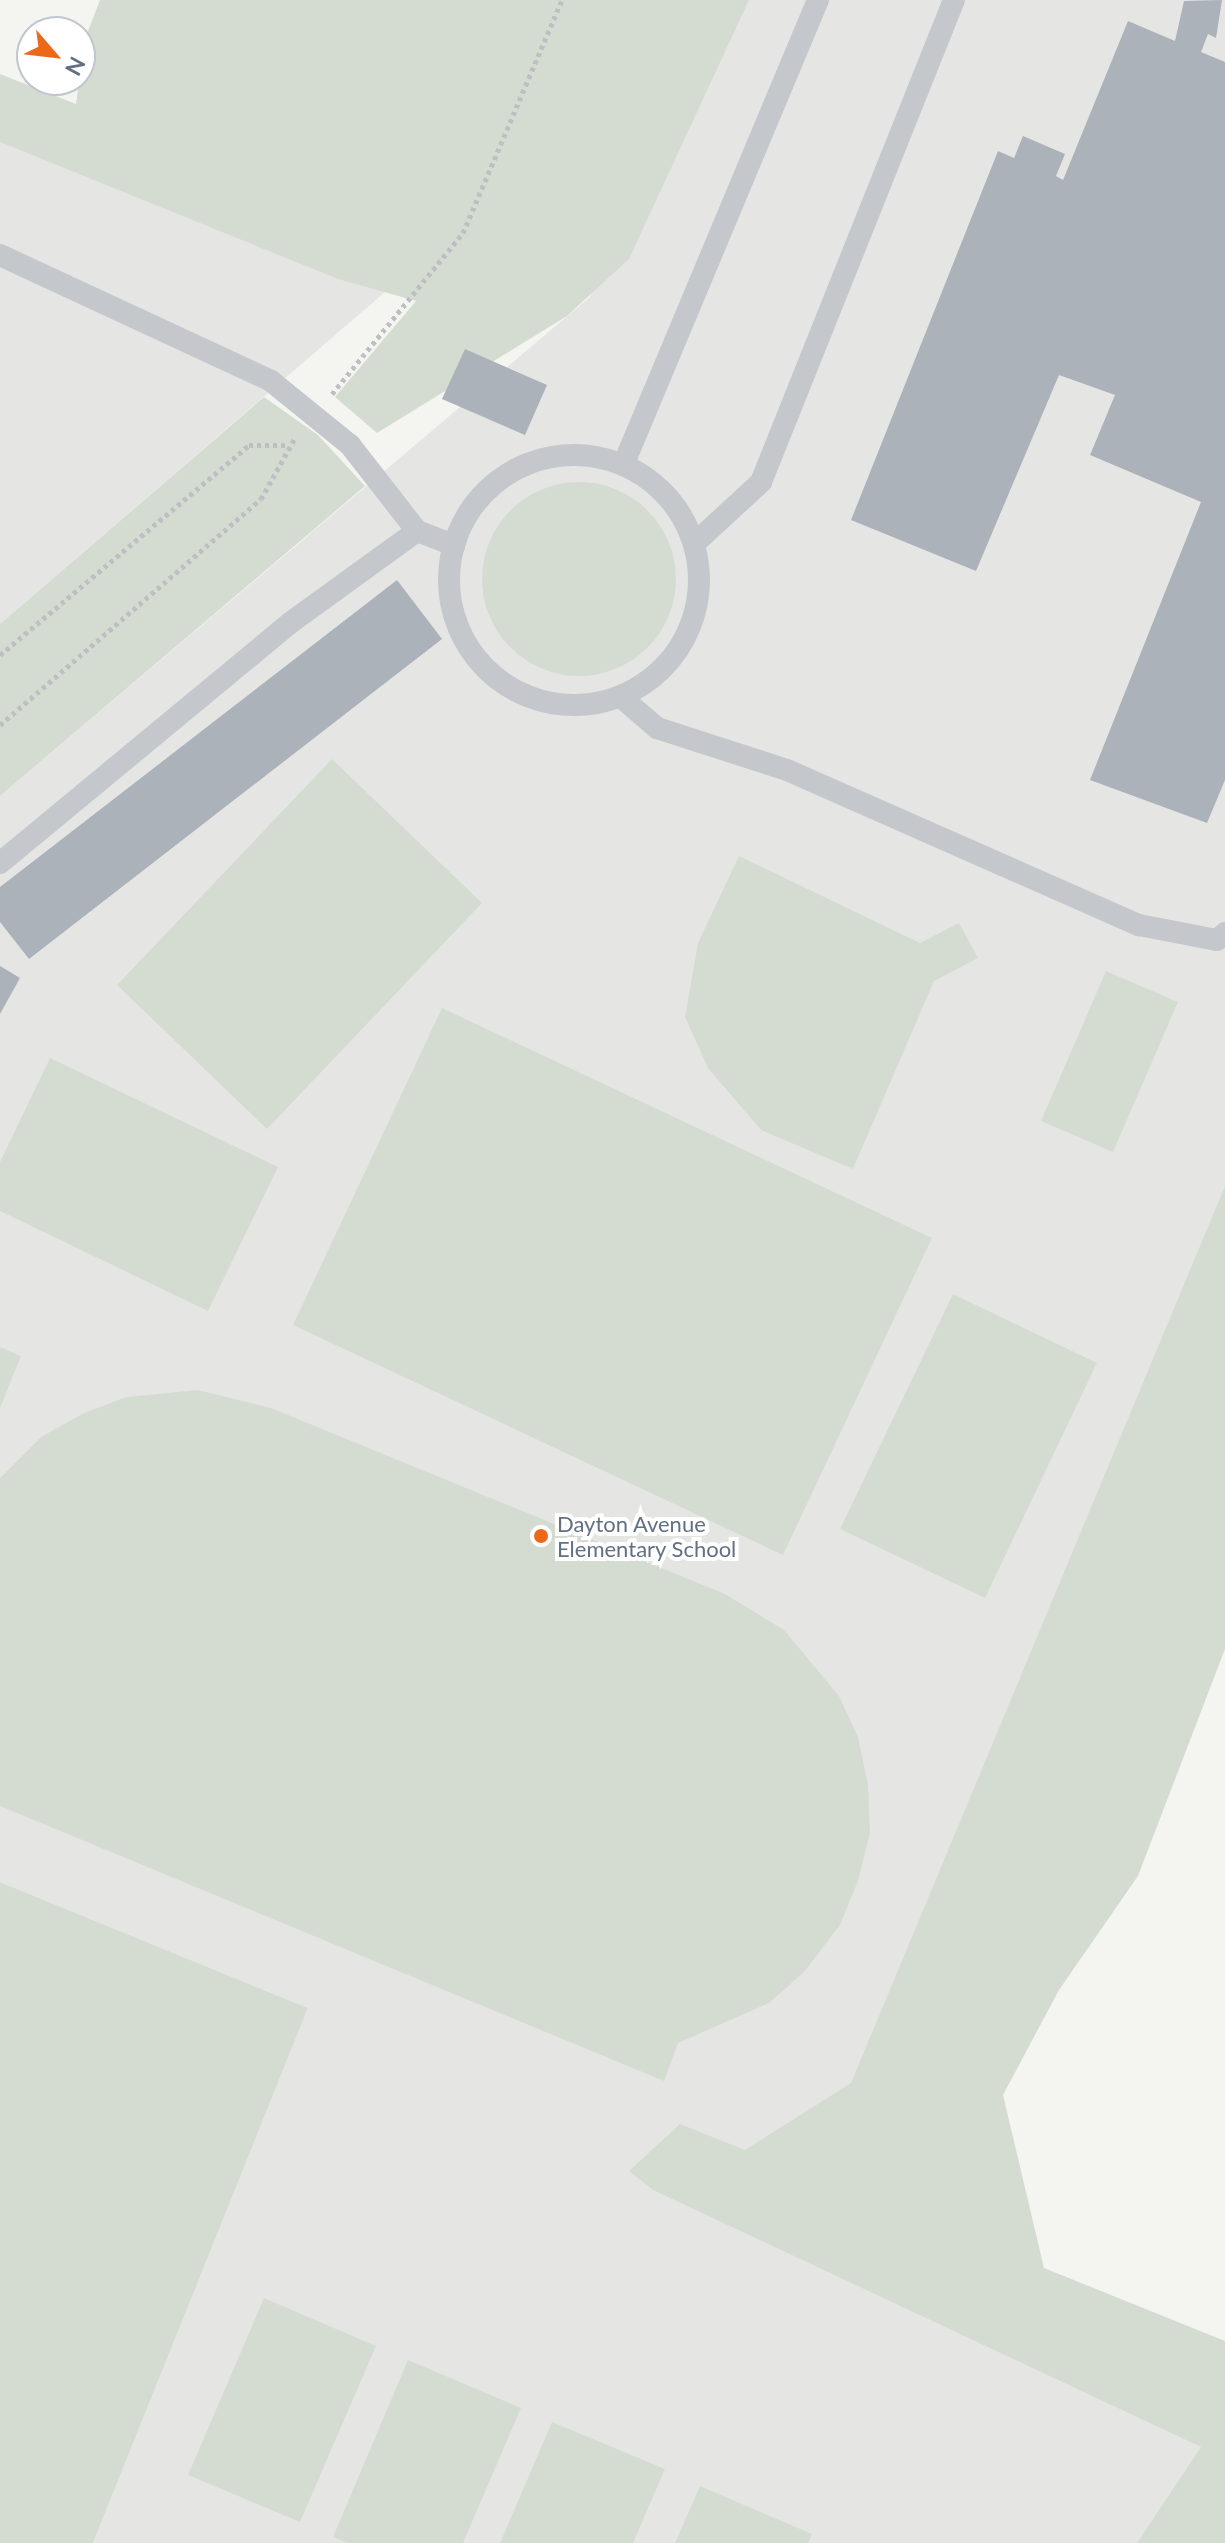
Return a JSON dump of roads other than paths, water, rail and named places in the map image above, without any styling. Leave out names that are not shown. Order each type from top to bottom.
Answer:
[{"type":"lane","points":[[624,463],[818,0]]},
{"type":"lane","points":[[695,543],[761,482],[954,0]]},
{"type":"lane","points":[[0,255],[271,381],[350,445],[417,531],[454,545]]},
{"type":"lane","points":[[577,455],[624,463],[668,495],[695,543],[700,589],[688,634],[660,672],[621,697],[555,703],[505,685],[476,658],[456,624],[449,585],[454,545],[484,494],[521,466],[577,455]]},
{"type":"lane","points":[[0,863],[290,623],[417,531]]},
{"type":"lane","points":[[621,697],[657,728],[787,770],[1139,925],[1217,940],[1225,933]]},
{"type":"place","name":"Dayton Avenue Elementary School","points":[[541,1536]]}]
